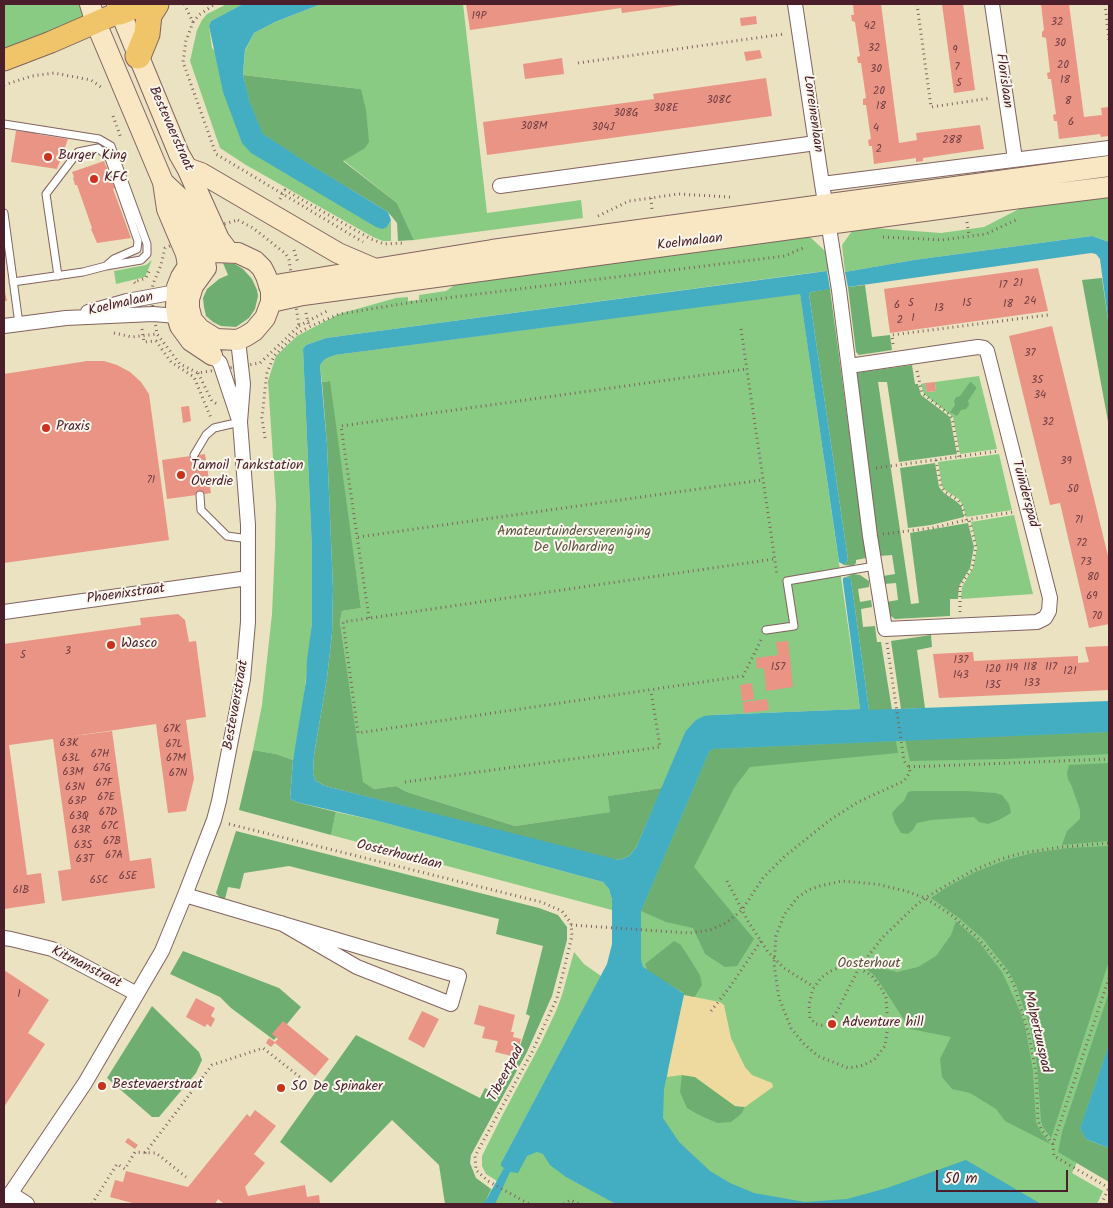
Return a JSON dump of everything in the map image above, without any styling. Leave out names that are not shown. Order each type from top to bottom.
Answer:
[{"type":"highway","points":[[138,56],[147,34],[148,15],[156,4]]},
{"type":"main road","points":[[4,60],[93,13],[125,6]]},
{"type":"street","name":"Lorreinenlaan","points":[[795,4],[828,225]]},
{"type":"street","name":"Florislaan","points":[[992,4],[1014,159]]},
{"type":"street","name":"Bestevaerstraat","points":[[125,6],[138,56],[179,154],[187,168],[190,237],[196,261]]},
{"type":"street","name":"Bestevaerstraat","points":[[93,13],[163,182],[167,209],[190,237],[219,239],[228,251]]},
{"type":"street","points":[[500,186],[816,143]]},
{"type":"street","points":[[822,184],[1109,148]]},
{"type":"street","name":"Koelmalaan","points":[[293,290],[340,275],[373,268],[591,236],[1109,166]]},
{"type":"street","points":[[187,168],[201,173],[338,254],[373,268]]},
{"type":"street","name":"Koelmalaan","points":[[270,294],[828,225],[1109,187]]},
{"type":"street","points":[[828,225],[840,290],[870,536],[885,629]]},
{"type":"street","points":[[228,251],[247,256],[255,261],[266,276],[270,294],[265,318],[254,332],[238,340],[216,339],[185,318],[176,292],[180,276],[196,261],[213,252],[228,251]]},
{"type":"street","points":[[196,261],[206,268],[193,286],[188,299],[185,318],[180,326],[197,347],[217,362],[240,422]]},
{"type":"street","name":"Koelmalaan","points":[[66,318],[127,301],[176,292]]},
{"type":"street","name":"Koelmalaan","points":[[4,326],[66,318],[153,314],[185,318]]},
{"type":"street","name":"Bestevaerstraat","points":[[7,1198],[85,1083],[162,951],[214,820],[219,802],[243,679],[248,622],[248,539],[240,422],[243,384],[238,340]]},
{"type":"street","name":"Tuinderspad","points":[[849,366],[971,348],[984,348],[987,351],[1050,598],[1049,611],[1045,618],[1037,622],[885,629]]},
{"type":"street","name":"Phoenixstraat","points":[[4,612],[248,578]]},
{"type":"street","points":[[185,895],[281,923],[459,976],[451,1004],[357,967],[281,923]]},
{"type":"street","name":"Kitmanstraat","points":[[4,938],[52,950],[137,994]]},
{"type":"street","points":[[7,1198],[28,1204]]},
{"type":"lane","points":[[4,124],[99,140],[111,146],[147,244],[147,254],[141,260],[84,272],[13,282]]},
{"type":"lane","points":[[58,276],[46,194],[78,152],[98,148],[109,158],[138,241],[138,249],[114,259],[106,266]]},
{"type":"lane","points":[[4,213],[19,324]]},
{"type":"lane","points":[[194,455],[206,435],[214,428],[240,422]]},
{"type":"lane","points":[[200,495],[201,510],[227,536],[248,539]]},
{"type":"lane","points":[[766,630],[794,626],[787,581],[875,566]]},
{"type":"path","points":[[184,4],[193,22]]},
{"type":"path","points":[[215,4],[199,15],[193,22],[186,41],[183,62],[212,148],[216,154],[370,245]]},
{"type":"path","points":[[917,4],[931,107],[1006,96]]},
{"type":"path","points":[[1104,4],[1109,40]]},
{"type":"path","points":[[578,64],[799,32]]},
{"type":"path","points":[[4,85],[43,74],[54,73],[76,77]]},
{"type":"path","points":[[651,198],[653,214]]},
{"type":"path","points":[[967,219],[969,236]]},
{"type":"path","points":[[156,334],[180,364],[198,373],[217,362],[241,367],[260,363],[299,326],[286,254],[253,228],[235,220],[190,237]]},
{"type":"path","points":[[895,359],[892,335],[1048,315]]},
{"type":"path","points":[[265,438],[262,418],[267,373],[274,356],[295,335],[308,327]]},
{"type":"path","points":[[741,329],[777,578],[787,581]]},
{"type":"path","points":[[915,357],[922,394],[952,418],[959,457]]},
{"type":"path","points":[[369,618],[341,426],[746,369]]},
{"type":"path","points":[[862,470],[1012,449]]},
{"type":"path","points":[[936,460],[940,486],[944,492],[958,500],[962,506],[976,547],[972,568],[960,586],[960,625]]},
{"type":"path","points":[[358,536],[762,480]]},
{"type":"path","points":[[870,536],[932,528],[967,519],[1028,510]]},
{"type":"path","points":[[766,630],[744,676],[358,733],[343,622],[774,558]]},
{"type":"path","points":[[571,925],[689,933],[710,930],[726,923],[742,910],[763,878],[785,856],[830,820],[858,802],[904,781],[910,772],[909,767],[904,761],[885,629]]},
{"type":"path","points":[[405,782],[660,747],[651,691]]},
{"type":"path","points":[[909,767],[1109,759]]},
{"type":"path","name":"Oosterhoutlaan","points":[[214,820],[541,902],[562,911],[571,925]]},
{"type":"path","points":[[860,968],[849,966],[836,968],[821,978],[814,987],[809,1004],[810,1018],[816,1024],[828,1023],[860,968],[882,938],[925,898],[972,871],[1001,859],[1038,850],[1109,843]]},
{"type":"path","points":[[728,880],[742,910],[774,959],[784,968],[814,987]]},
{"type":"path","name":"Malpertuuspad","points":[[860,968],[872,976],[886,998],[888,1033],[883,1050],[874,1060],[861,1066],[848,1068],[818,1056],[803,1043],[791,1028],[780,998],[774,959],[776,936],[784,915],[797,898],[808,890],[842,882],[859,882],[891,887],[925,898],[950,914],[976,936],[1007,972],[1014,985],[1029,1035],[1036,1073],[1038,1120],[1053,1144]]},
{"type":"path","name":"Tibeertpad","points":[[529,1204],[488,1181],[476,1170],[476,1156],[532,1052],[557,998],[572,936],[571,925]]},
{"type":"path","points":[[711,1011],[761,941]]},
{"type":"path","points":[[1101,1204],[1109,1188],[1054,1156],[1053,1144],[1109,978]]},
{"type":"path","points":[[145,1153],[212,1065],[262,1048],[305,1081]]},
{"type":"path","points":[[92,1204],[117,1164],[125,1168],[135,1152],[156,1152],[186,1177]]},
{"type":"path","points":[[564,1204],[570,1200],[579,1204]]},
{"type":"green space","points":[[4,4],[80,4],[84,17],[4,51]]},
{"type":"green space","points":[[227,4],[243,4],[211,21],[209,26],[212,48],[387,227],[391,220],[391,241],[383,241],[373,237],[246,165],[220,148],[190,61],[197,30],[202,20],[207,14]]},
{"type":"green space","points":[[321,4],[463,4],[487,213],[581,200],[583,218],[414,240],[397,203],[343,160],[364,149],[361,89],[243,75],[245,51],[254,33],[275,22]]},
{"type":"green space","points":[[243,75],[361,89],[366,110],[369,142],[364,149],[343,161],[397,203],[414,240],[398,241],[397,223],[388,212],[263,134],[250,103]]},
{"type":"green space","points":[[1109,196],[1109,242],[1092,236],[914,260],[845,272],[842,245],[852,231],[874,228],[941,233],[984,227],[1021,208]]},
{"type":"green space","points":[[810,237],[825,251],[829,274],[827,271],[810,273],[326,338],[306,345],[303,349],[312,550],[312,623],[302,714],[293,760],[276,754],[253,750],[262,705],[272,614],[275,547],[276,504],[268,381],[276,356],[297,336],[339,314],[396,298],[408,297],[408,301],[419,300],[419,295],[446,291],[456,284]]},
{"type":"green space","points":[[152,260],[145,277],[116,284],[114,271],[146,265]]},
{"type":"green space","points":[[223,263],[235,264],[243,269],[252,279],[257,290],[258,296],[255,309],[249,318],[236,327],[221,326],[213,322],[206,316],[204,307],[203,298],[207,289],[219,279],[228,275]]},
{"type":"green space","points":[[1102,278],[1109,327],[1109,427],[1082,280]]},
{"type":"green space","points":[[865,285],[872,337],[890,335],[892,350],[859,355],[856,352],[848,287]]},
{"type":"green space","points":[[830,289],[866,558],[856,560],[853,566],[844,565],[848,560],[809,294]]},
{"type":"green space","name":"Amateurtuindersvereniging De Volharding","points":[[800,293],[860,709],[714,715],[685,732],[662,788],[609,796],[611,812],[515,826],[407,792],[396,786],[374,789],[362,782],[340,622],[342,611],[361,608],[329,381],[322,382],[320,365],[325,359],[335,355]]},
{"type":"green space","points":[[912,365],[915,384],[918,384],[921,395],[950,417],[957,454],[899,462],[887,382],[878,382],[911,604],[919,603],[910,533],[968,523],[974,547],[970,568],[959,586],[958,599],[950,599],[950,616],[895,619],[888,614],[886,602],[898,600],[896,583],[884,584],[883,576],[895,574],[892,555],[880,556],[855,373]]},
{"type":"green space","points":[[979,376],[997,449],[960,454],[953,417],[924,394],[921,384],[925,383],[927,392],[936,391],[935,382]],"holes":[[[969,383],[977,388],[961,410],[951,412]]]},
{"type":"green space","points":[[330,381],[361,608],[342,611],[340,622],[363,782],[374,789],[396,786],[407,792],[515,826],[610,812],[608,796],[662,788],[636,848],[629,856],[619,860],[593,855],[325,786],[316,781],[313,774],[314,755],[327,678],[332,633],[333,589],[327,445],[322,382]]},
{"type":"green space","points":[[971,382],[977,388],[968,401],[969,405],[966,409],[961,410],[957,416],[950,412],[955,405],[954,401]]},
{"type":"green space","points":[[999,454],[1012,510],[966,517],[959,499],[946,491],[942,486],[938,462]]},
{"type":"green space","points":[[935,463],[939,487],[961,506],[964,517],[908,528],[900,468]]},
{"type":"green space","points":[[1014,515],[1033,594],[961,599],[962,587],[973,568],[977,548],[971,522]]},
{"type":"green space","points":[[853,574],[860,575],[869,581],[869,587],[858,589],[860,602],[871,600],[872,607],[861,609],[863,627],[875,626],[877,642],[881,642],[892,710],[869,710],[851,580],[846,577]]},
{"type":"green space","points":[[931,635],[932,647],[917,650],[925,708],[901,709],[891,641]]},
{"type":"green space","name":"Oosterhout","points":[[1109,712],[1109,1080],[1096,1120],[1072,1173],[1103,1191],[1097,1204],[486,1204],[491,1189],[497,1181],[486,1174],[482,1166],[482,1156],[556,1011],[574,952],[584,964],[601,976],[501,1163],[613,981],[707,734]]},
{"type":"green space","points":[[1109,732],[1109,754],[1005,759],[910,761],[905,740]]},
{"type":"green space","points":[[896,741],[898,753],[750,767],[734,788],[694,867],[754,939],[737,966],[725,967],[705,954],[693,928],[666,922],[641,911],[709,752],[713,749]]},
{"type":"green space","points":[[253,750],[276,754],[293,760],[290,799],[336,812],[331,835],[239,810]]},
{"type":"green space","points":[[1109,763],[1109,841],[1062,845],[1067,831],[1080,819],[1080,810],[1068,779],[1069,765]]},
{"type":"green space","points":[[908,792],[996,793],[1002,795],[1009,804],[1011,813],[988,824],[979,822],[974,817],[931,820],[917,823],[908,834],[901,833],[892,813],[904,801]]},
{"type":"green space","points":[[336,812],[378,821],[603,882],[609,889],[612,910],[331,835]]},
{"type":"green space","points":[[236,831],[539,908],[558,915],[567,927],[567,940],[552,996],[527,1052],[471,1155],[470,1163],[476,1178],[491,1189],[485,1203],[445,1204],[439,1165],[392,1120],[331,1183],[280,1142],[356,1035],[480,1098],[485,1088],[498,1094],[516,1058],[530,1016],[526,1014],[543,946],[496,934],[499,919],[289,866],[244,873],[240,889],[228,887],[225,899],[220,898],[216,893]]},
{"type":"green space","points":[[1109,846],[1109,961],[1051,1138],[1041,1121],[1037,1066],[1030,1027],[1016,985],[1007,969],[983,939],[959,918],[931,898],[975,872],[1006,860],[1032,853],[1068,848]]},
{"type":"green space","points":[[956,921],[979,942],[1002,972],[1020,1011],[1026,1030],[1033,1071],[1036,1122],[1050,1144],[1005,1121],[996,1109],[970,1093],[952,1089],[942,1077],[940,1059],[951,1037],[910,1029],[874,975],[866,969],[866,964],[869,961],[877,967],[897,972],[918,967],[936,956],[951,935]]},
{"type":"green space","points":[[674,941],[681,945],[700,975],[702,985],[694,998],[684,995],[648,972],[645,964]]},
{"type":"green space","points":[[183,951],[279,988],[301,1007],[274,1040],[231,1008],[220,997],[170,974]]},
{"type":"green space","points":[[1109,992],[1109,1045],[1080,1128],[1086,1139],[1109,1148],[1109,1182],[1058,1152],[1062,1132]]},
{"type":"green space","points":[[152,1006],[199,1052],[202,1060],[196,1073],[159,1117],[152,1117],[107,1078]]},
{"type":"green space","points":[[682,1075],[695,1077],[735,1106],[745,1107],[741,1114],[731,1122],[717,1123],[687,1108],[680,1092]]},
{"type":"sand","points":[[684,995],[720,1002],[724,1005],[731,1038],[745,1067],[752,1075],[772,1083],[773,1087],[745,1107],[735,1106],[695,1077],[682,1075],[667,1077],[671,1050]]},
{"type":"water","points":[[243,4],[321,4],[275,22],[254,33],[245,50],[243,75],[250,103],[263,134],[388,212],[391,220],[387,227],[382,229],[376,227],[251,153],[242,143],[223,92],[209,26],[211,21]]},
{"type":"water","points":[[1092,236],[1109,242],[1109,327],[1100,259],[1096,254],[1091,253],[848,287],[845,272],[914,260]]},
{"type":"water","points":[[827,271],[830,289],[809,294],[848,560],[844,565],[839,562],[800,294],[335,355],[325,359],[320,365],[327,445],[333,589],[332,633],[327,678],[314,755],[313,774],[316,781],[325,786],[619,860],[629,856],[636,848],[685,732],[696,720],[704,716],[714,715],[860,709],[843,582],[843,578],[846,577],[851,580],[869,710],[1109,701],[1109,732],[713,749],[709,752],[641,911],[641,960],[643,967],[684,994],[664,1089],[663,1118],[679,1142],[710,1171],[730,1183],[754,1193],[805,1202],[847,1199],[887,1188],[966,1160],[1041,1204],[616,1204],[566,1177],[550,1165],[543,1154],[537,1152],[527,1156],[518,1173],[510,1172],[495,1204],[479,1204],[485,1202],[504,1168],[501,1166],[501,1163],[607,964],[612,944],[612,900],[609,889],[603,882],[290,799],[293,760],[306,681],[312,623],[312,550],[303,349],[306,345],[326,338]]},
{"type":"water","points":[[1109,1045],[1109,1148],[1086,1139],[1080,1128]]},
{"type":"building","points":[[466,4],[681,5],[622,13],[621,8],[470,30]]},
{"type":"building","points":[[853,4],[881,4],[899,143],[917,140],[916,133],[980,125],[984,149],[923,158],[923,161],[916,162],[916,158],[874,164],[872,146],[869,146],[868,140],[871,139],[866,105],[863,105],[863,99],[866,98],[861,63],[858,63],[857,57],[860,56],[855,22],[852,21],[851,15],[854,15]]},
{"type":"building","points":[[942,4],[963,4],[975,90],[954,93]]},
{"type":"building","points":[[1041,4],[1069,4],[1084,117],[1102,115],[1101,108],[1109,107],[1108,136],[1101,137],[1100,134],[1059,139],[1057,121],[1054,121],[1053,115],[1056,114],[1051,79],[1048,79],[1047,73],[1050,72],[1046,38],[1042,37],[1044,30]]},
{"type":"building","points":[[756,16],[757,24],[741,26],[740,18]]},
{"type":"building","points":[[760,50],[762,58],[746,61],[744,52]]},
{"type":"building","points":[[562,58],[564,74],[525,79],[523,64]]},
{"type":"building","points":[[766,78],[772,116],[487,155],[483,122],[654,99],[653,94]]},
{"type":"building","points":[[16,131],[36,132],[36,134],[68,139],[57,169],[11,162]]},
{"type":"building","points":[[104,161],[131,238],[97,243],[72,172]]},
{"type":"building","points":[[1038,268],[1048,311],[890,333],[884,289]]},
{"type":"building","points":[[4,287],[7,301],[4,301]]},
{"type":"building","points":[[1052,326],[1109,560],[1109,624],[1089,628],[1060,503],[1050,505],[1009,336]]},
{"type":"building","points":[[87,361],[104,361],[117,365],[130,372],[141,382],[149,394],[169,540],[4,563],[4,374]]},
{"type":"building","points":[[935,382],[936,391],[927,392],[925,383]]},
{"type":"building","points":[[189,406],[191,421],[183,423],[181,407]]},
{"type":"building","points":[[205,454],[211,493],[167,499],[162,460]]},
{"type":"building","points":[[178,614],[185,620],[189,642],[196,641],[206,717],[186,720],[194,779],[186,811],[168,813],[156,724],[67,737],[112,731],[130,861],[151,858],[155,888],[62,901],[58,871],[71,869],[53,739],[9,745],[27,875],[41,873],[45,903],[4,909],[4,644],[141,625],[140,618]]},
{"type":"building","points":[[788,641],[793,687],[766,691],[764,668],[757,669],[756,658],[778,655],[776,642]]},
{"type":"building","points":[[1109,646],[1109,690],[939,698],[933,654],[973,652],[974,661],[1078,656],[1078,663],[1089,662],[1085,647]]},
{"type":"building","points":[[752,683],[754,699],[742,701],[740,685]]},
{"type":"building","points":[[767,699],[769,710],[744,713],[743,702]]},
{"type":"building","points":[[4,970],[49,1000],[28,1033],[45,1044],[4,1107]]},
{"type":"building","points":[[196,998],[215,1008],[211,1016],[215,1019],[211,1027],[207,1024],[205,1027],[186,1017]]},
{"type":"building","points":[[479,1005],[515,1015],[511,1032],[514,1032],[513,1037],[521,1039],[516,1057],[495,1052],[498,1041],[482,1038],[485,1027],[474,1024]]},
{"type":"building","points":[[422,1011],[439,1019],[424,1048],[408,1039]]},
{"type":"building","points":[[283,1021],[329,1059],[315,1076],[275,1043],[271,1047],[266,1043],[269,1038],[275,1042],[278,1039],[272,1034]]},
{"type":"building","points":[[255,1110],[276,1126],[254,1154],[265,1163],[245,1187],[248,1196],[305,1185],[307,1197],[319,1195],[320,1204],[224,1204],[218,1199],[215,1204],[136,1204],[110,1197],[115,1180],[123,1182],[126,1171],[188,1187],[247,1114],[250,1117]]},
{"type":"building","points":[[128,1138],[138,1145],[135,1149],[125,1142]]},
{"type":"place","name":"Burger King","points":[[48,157]]},
{"type":"place","name":"KFC","points":[[94,179]]},
{"type":"place","name":"Praxis","points":[[46,428]]},
{"type":"place","name":"Tamoil Tankstation Overdie","points":[[181,475]]},
{"type":"place","name":"Wasco","points":[[111,645]]},
{"type":"place","name":"Adventure hill","points":[[832,1024]]},
{"type":"place","name":"Bestevaerstraat","points":[[102,1086]]},
{"type":"place","name":"SO De Spinaker","points":[[281,1088]]}]
